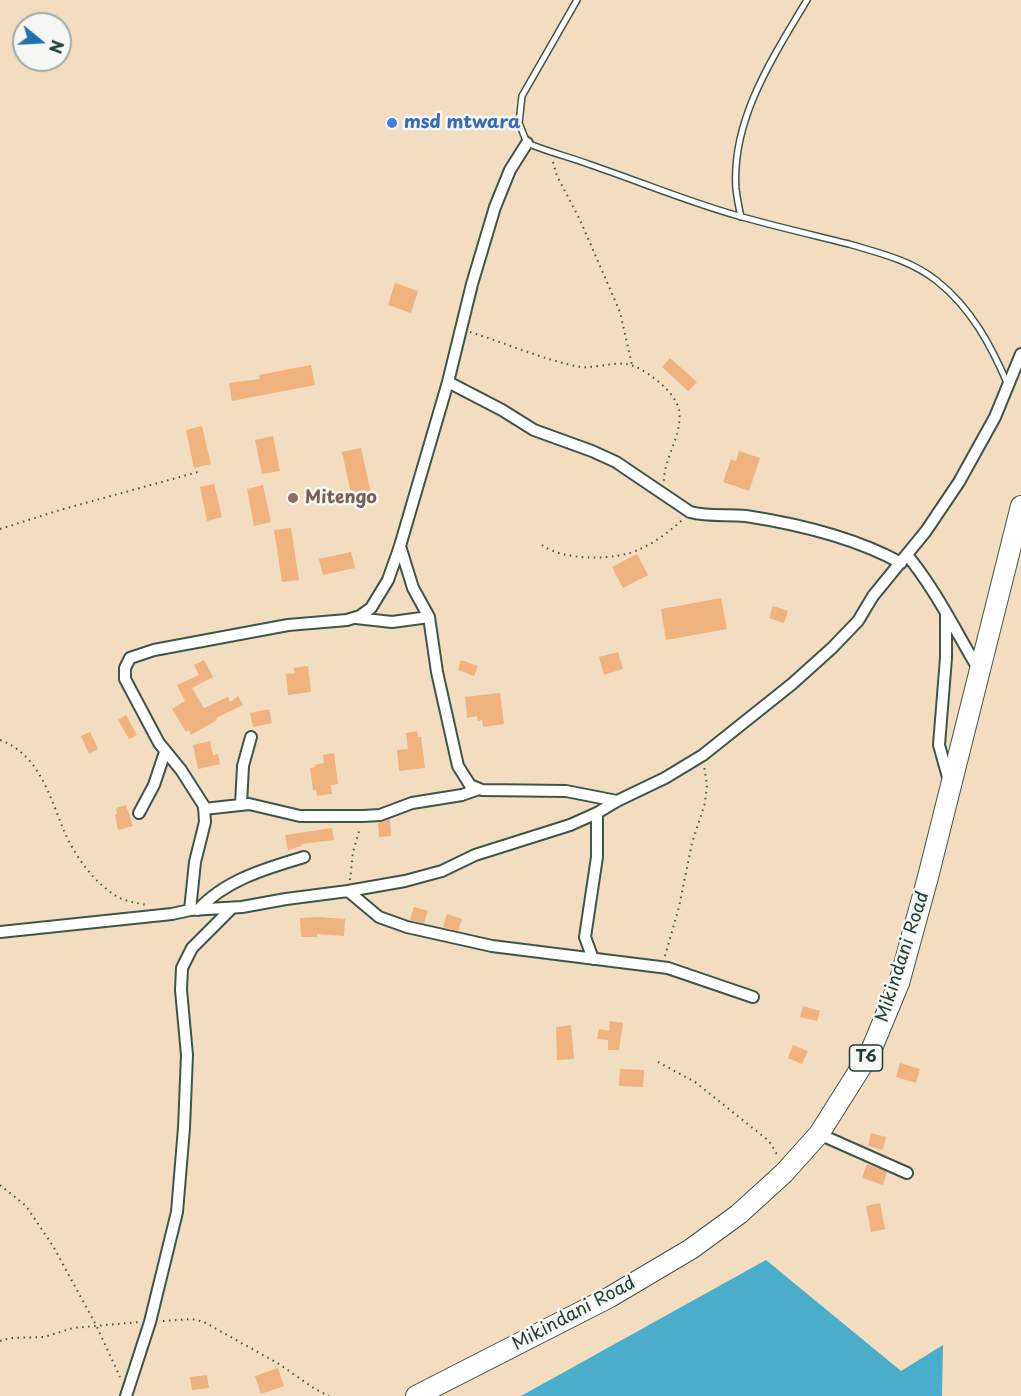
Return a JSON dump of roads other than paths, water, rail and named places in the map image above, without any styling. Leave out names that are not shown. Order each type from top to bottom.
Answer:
[{"type":"highway","name":"Mikindani Road","points":[[416,1396],[610,1297],[691,1249],[739,1214],[784,1173],[819,1134],[870,1053],[896,992],[928,877],[1021,506]]},
{"type":"street","points":[[356,618],[371,608],[393,569],[448,382],[495,207],[510,170],[527,143]]},
{"type":"street","points":[[0,932],[194,910],[231,909],[405,880],[442,871],[475,855],[570,825],[665,778],[703,755],[792,684],[858,621],[873,596],[941,510],[981,447],[1021,354]]},
{"type":"street","points":[[448,382],[502,410],[534,430],[616,462],[690,512],[735,515],[806,528],[904,559],[936,594],[979,671]]},
{"type":"street","points":[[400,546],[413,588],[429,617],[437,672],[458,766],[467,781],[479,789],[566,791],[617,801]]},
{"type":"street","points":[[946,615],[946,658],[939,745],[951,787]]},
{"type":"street","points":[[194,910],[195,862],[205,822],[204,809],[197,793],[165,752],[125,679],[125,668],[130,658],[154,650],[277,627],[356,618],[392,622],[429,617]]},
{"type":"street","points":[[241,805],[243,766],[251,737]]},
{"type":"street","points":[[139,813],[154,785],[165,752]]},
{"type":"street","points":[[204,809],[241,805],[261,806],[300,816],[363,816],[380,814],[412,803],[462,795],[479,789]]},
{"type":"street","points":[[593,960],[585,937],[597,857],[597,813]]},
{"type":"street","points":[[194,910],[214,894],[246,877],[304,857]]},
{"type":"street","points":[[348,891],[380,917],[407,927],[492,945],[593,960],[662,967],[753,997]]},
{"type":"street","points":[[126,1394],[150,1322],[173,1235],[180,1180],[187,1055],[181,990],[182,968],[192,948],[231,909]]},
{"type":"street","points":[[819,1134],[908,1173]]},
{"type":"lane","points":[[577,0],[522,96],[519,123],[527,143],[741,217],[887,255],[914,266],[935,279],[955,297],[985,335],[1009,386]]},
{"type":"lane","points":[[741,217],[736,190],[740,141],[753,97],[807,0]]},
{"type":"water","points":[[766,1260],[901,1371],[943,1345],[942,1396],[521,1396]]},
{"type":"place","name":"msd mtwara","points":[[392,123]]},
{"type":"place","name":"Mitengo","points":[[293,498]]}]
